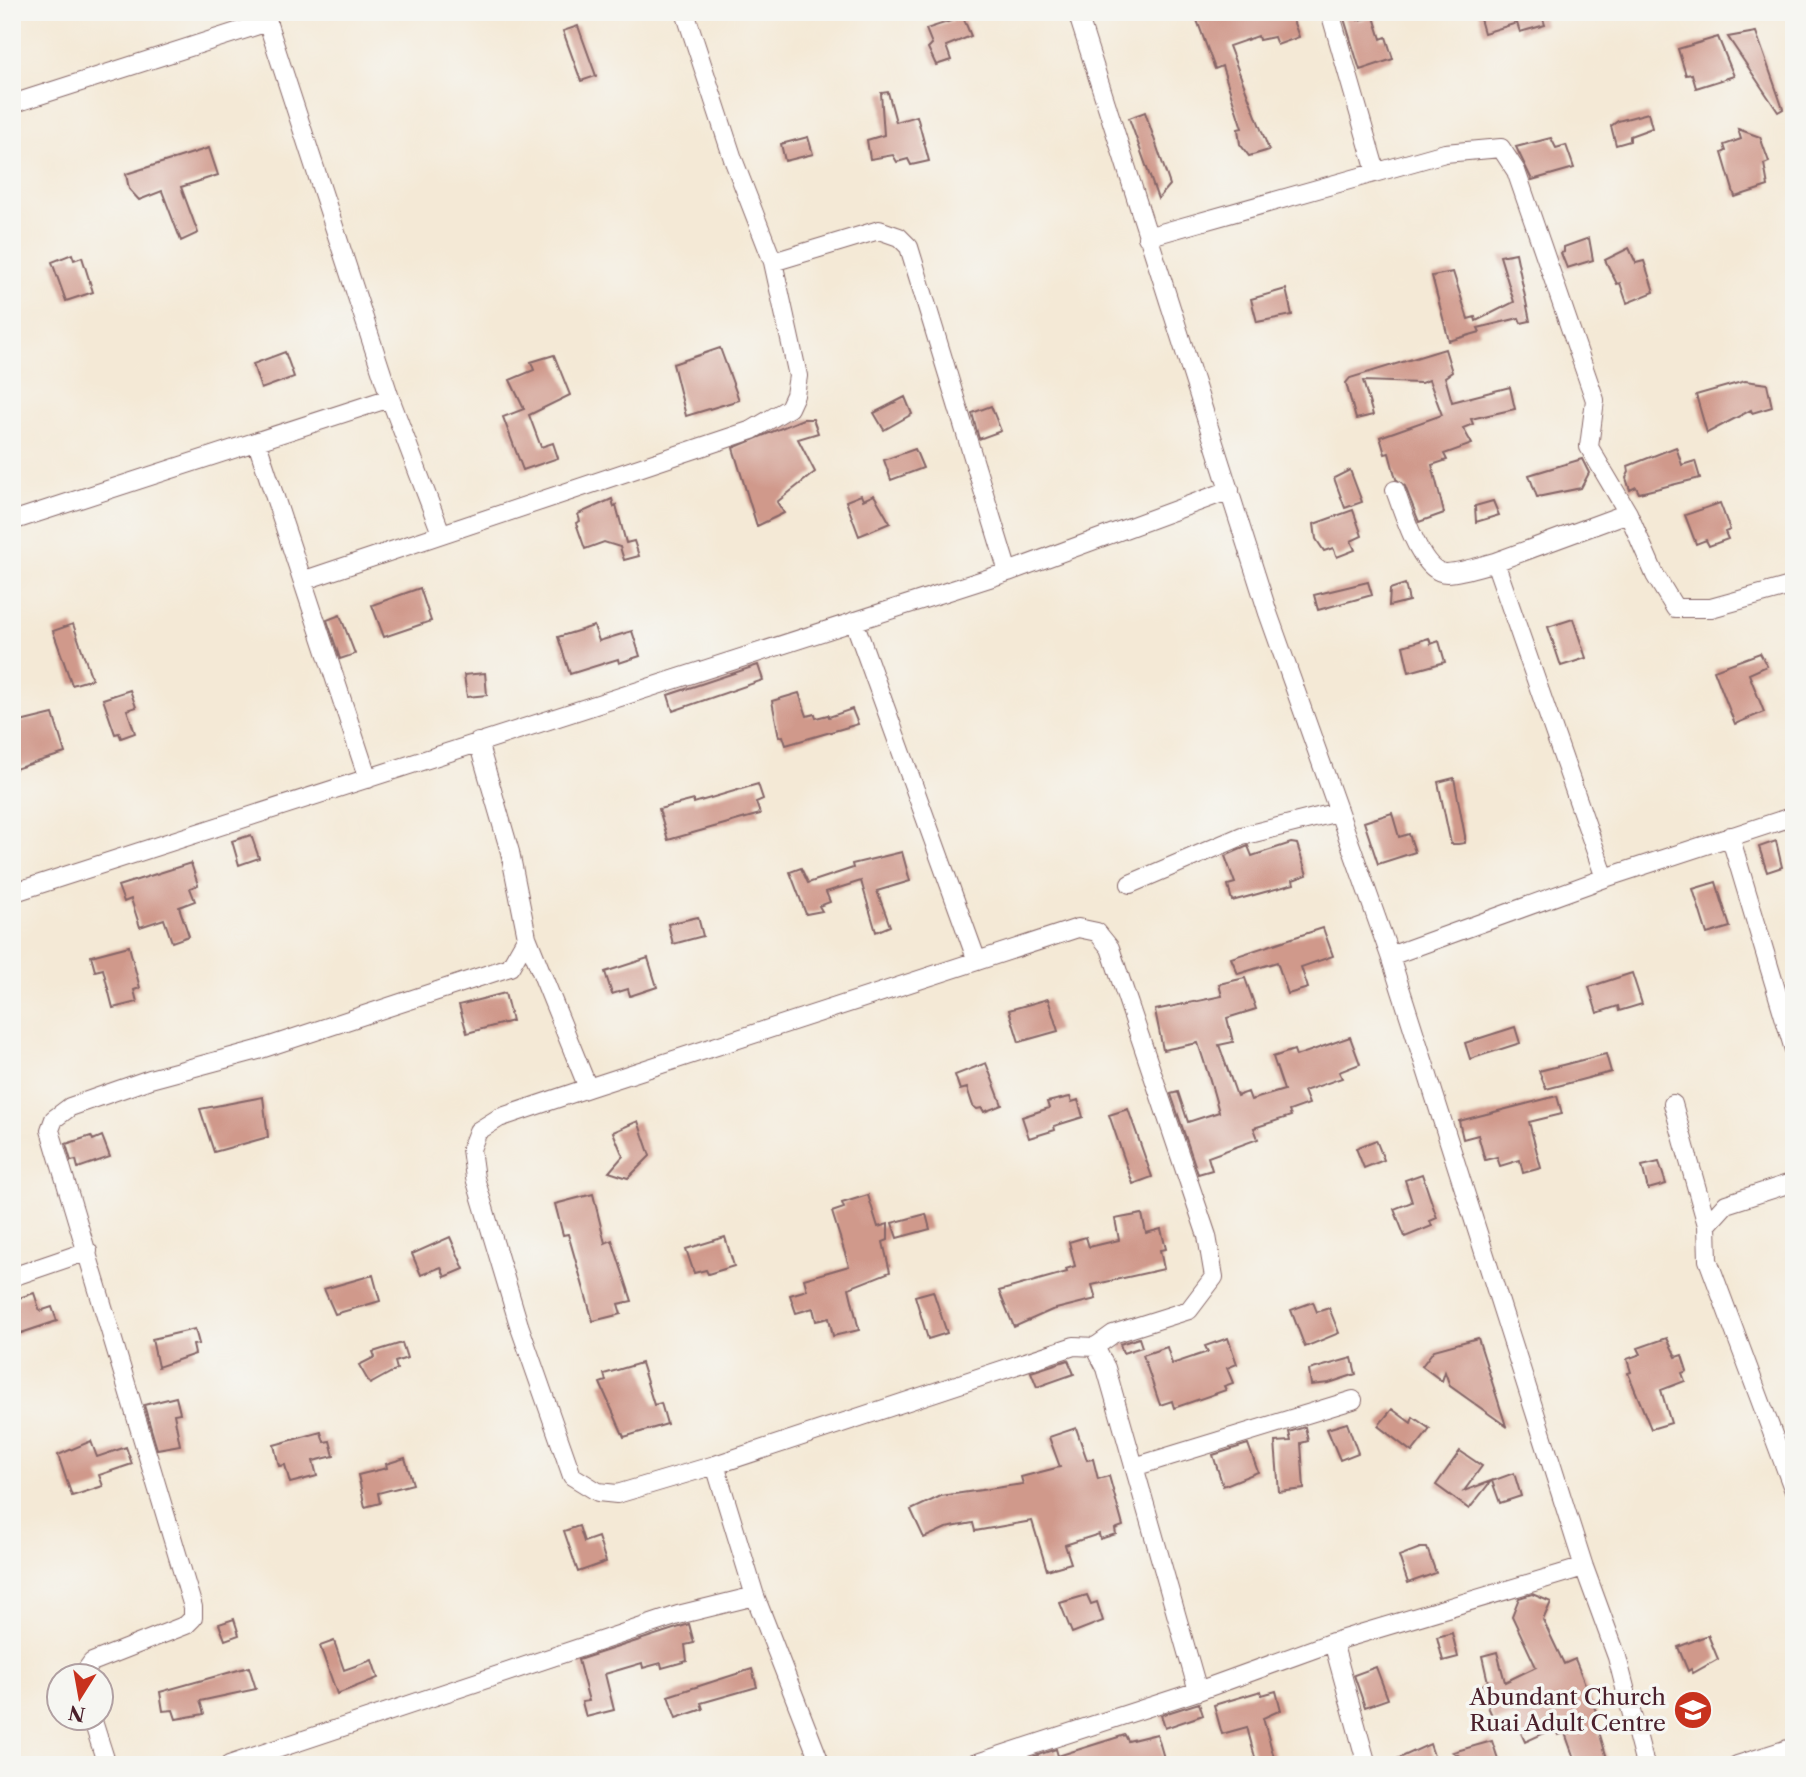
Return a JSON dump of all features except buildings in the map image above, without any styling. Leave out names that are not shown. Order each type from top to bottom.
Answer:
[{"type":"street","points":[[305,580],[752,430],[789,408],[795,395],[798,376],[773,262],[733,159],[685,12]]},
{"type":"street","points":[[1077,12],[1268,613],[1390,956],[1584,1567],[1617,1657],[1645,1765]]},
{"type":"street","points":[[1329,12],[1376,172]]},
{"type":"street","points":[[12,104],[266,17],[390,398],[441,533]]},
{"type":"street","points":[[1147,237],[1445,153],[1501,148],[1516,171],[1595,400],[1589,447],[1628,513],[1655,575],[1675,608],[1711,608],[1794,585]]},
{"type":"street","points":[[773,262],[879,230],[899,237],[909,247],[1008,572]]},
{"type":"street","points":[[12,521],[390,398]]},
{"type":"street","points":[[257,443],[305,580],[368,779]]},
{"type":"street","points":[[12,893],[1008,572],[1230,490]]},
{"type":"street","points":[[1395,490],[1421,552],[1432,569],[1446,573],[1495,562],[1628,513]]},
{"type":"street","points":[[1495,562],[1605,878]]},
{"type":"street","points":[[854,621],[977,961]]},
{"type":"street","points":[[478,742],[510,852],[527,937],[588,1088]]},
{"type":"street","points":[[1130,884],[1242,836],[1338,812]]},
{"type":"street","points":[[1390,956],[1605,878],[1794,816]]},
{"type":"street","points":[[1730,836],[1794,1050]]},
{"type":"street","points":[[1078,928],[1097,932],[1105,939],[1207,1236],[1213,1277],[1205,1292],[1189,1310],[1113,1334],[1095,1347],[1074,1346],[715,1465],[617,1494],[598,1492],[572,1476],[519,1325],[475,1178],[471,1149],[478,1131],[499,1118],[977,961],[1078,928]]},
{"type":"street","points":[[92,1662],[186,1625],[193,1618],[193,1607],[50,1130],[54,1119],[70,1107],[150,1079],[258,1050],[500,973],[517,958],[527,937]]},
{"type":"street","points":[[1673,1104],[1707,1225],[1709,1260],[1794,1491]]},
{"type":"street","points":[[1707,1225],[1726,1204],[1794,1182]]},
{"type":"street","points":[[12,1277],[88,1251]]},
{"type":"street","points":[[1095,1347],[1106,1368],[1198,1690]]},
{"type":"street","points":[[1134,1466],[1353,1400]]},
{"type":"street","points":[[715,1465],[755,1596],[821,1765]]},
{"type":"street","points":[[971,1765],[1333,1642],[1584,1567]]},
{"type":"street","points":[[229,1765],[678,1615],[755,1596]]},
{"type":"street","points":[[1333,1642],[1367,1765]]},
{"type":"street","points":[[97,1732],[107,1765]]},
{"type":"street","points":[[1737,1765],[1794,1748]]},
{"type":"place","name":"Abundant Church Ruai Adult Centre","points":[[1693,1710]]}]
